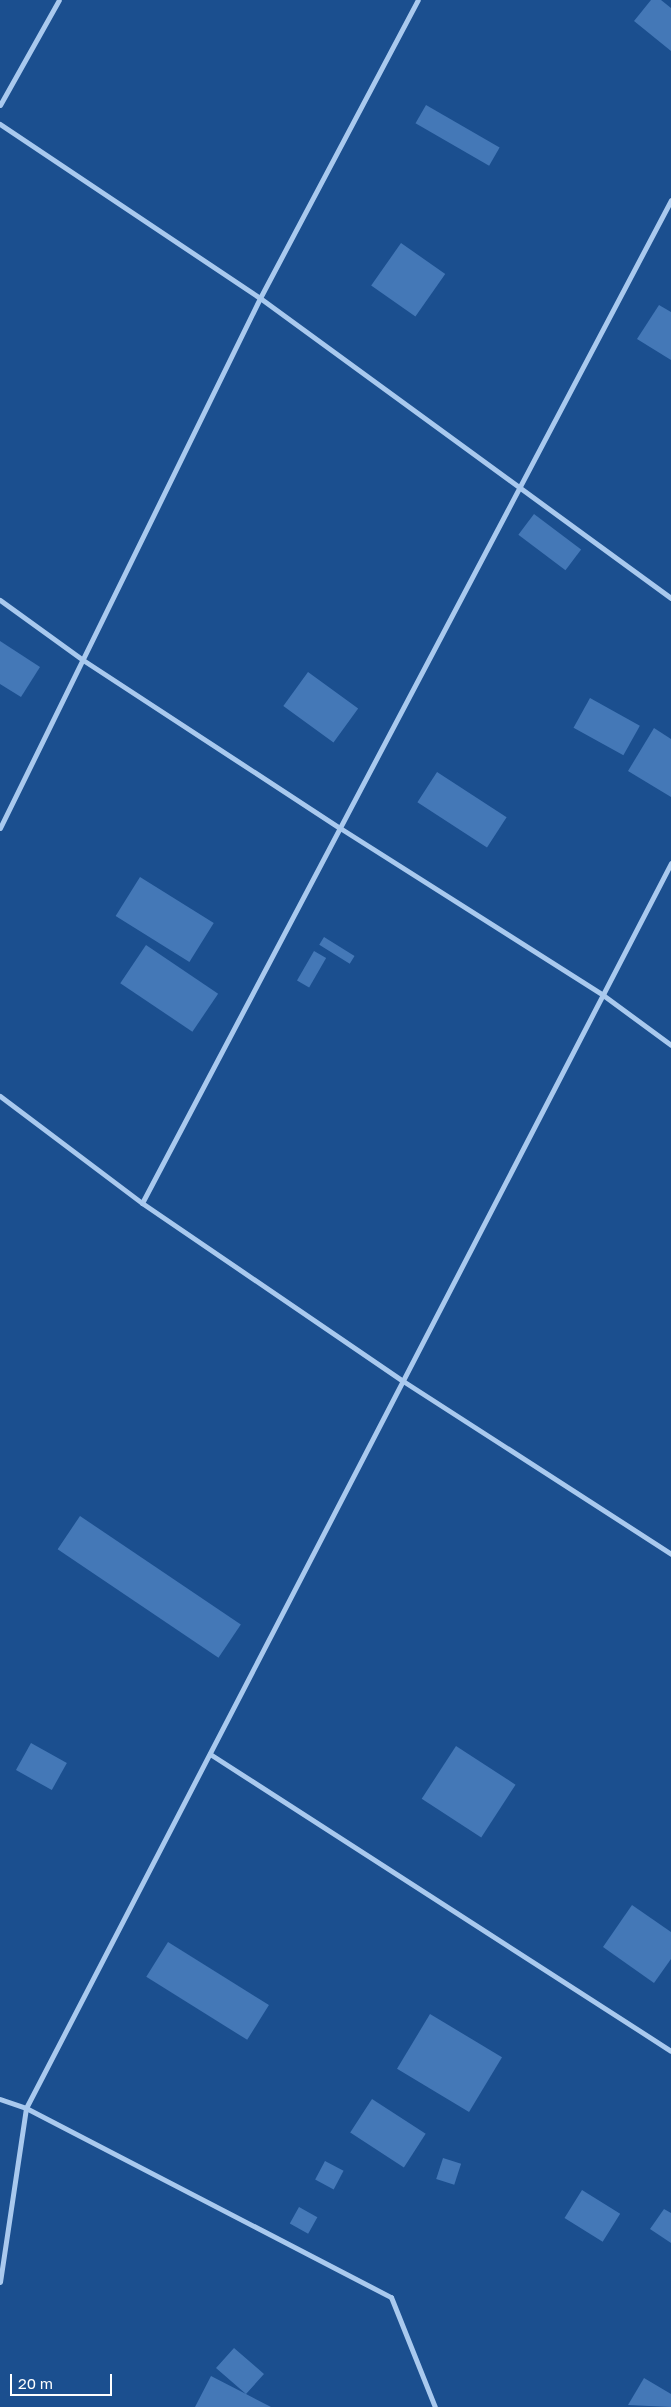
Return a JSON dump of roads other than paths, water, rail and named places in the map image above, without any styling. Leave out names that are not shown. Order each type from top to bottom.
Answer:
[{"type":"street","points":[[0,105],[59,0]]},
{"type":"street","points":[[0,828],[260,298],[418,0]]},
{"type":"street","points":[[0,124],[260,298],[671,598]]},
{"type":"street","points":[[142,1203],[671,200]]},
{"type":"street","points":[[0,600],[83,660],[340,828],[603,995],[671,1045]]},
{"type":"street","points":[[0,2282],[26,2108],[671,862]]},
{"type":"street","points":[[0,1096],[142,1203],[403,1381],[671,1554]]},
{"type":"street","points":[[210,1754],[671,2051]]},
{"type":"street","points":[[0,2099],[26,2108],[391,2297],[435,2407]]}]
